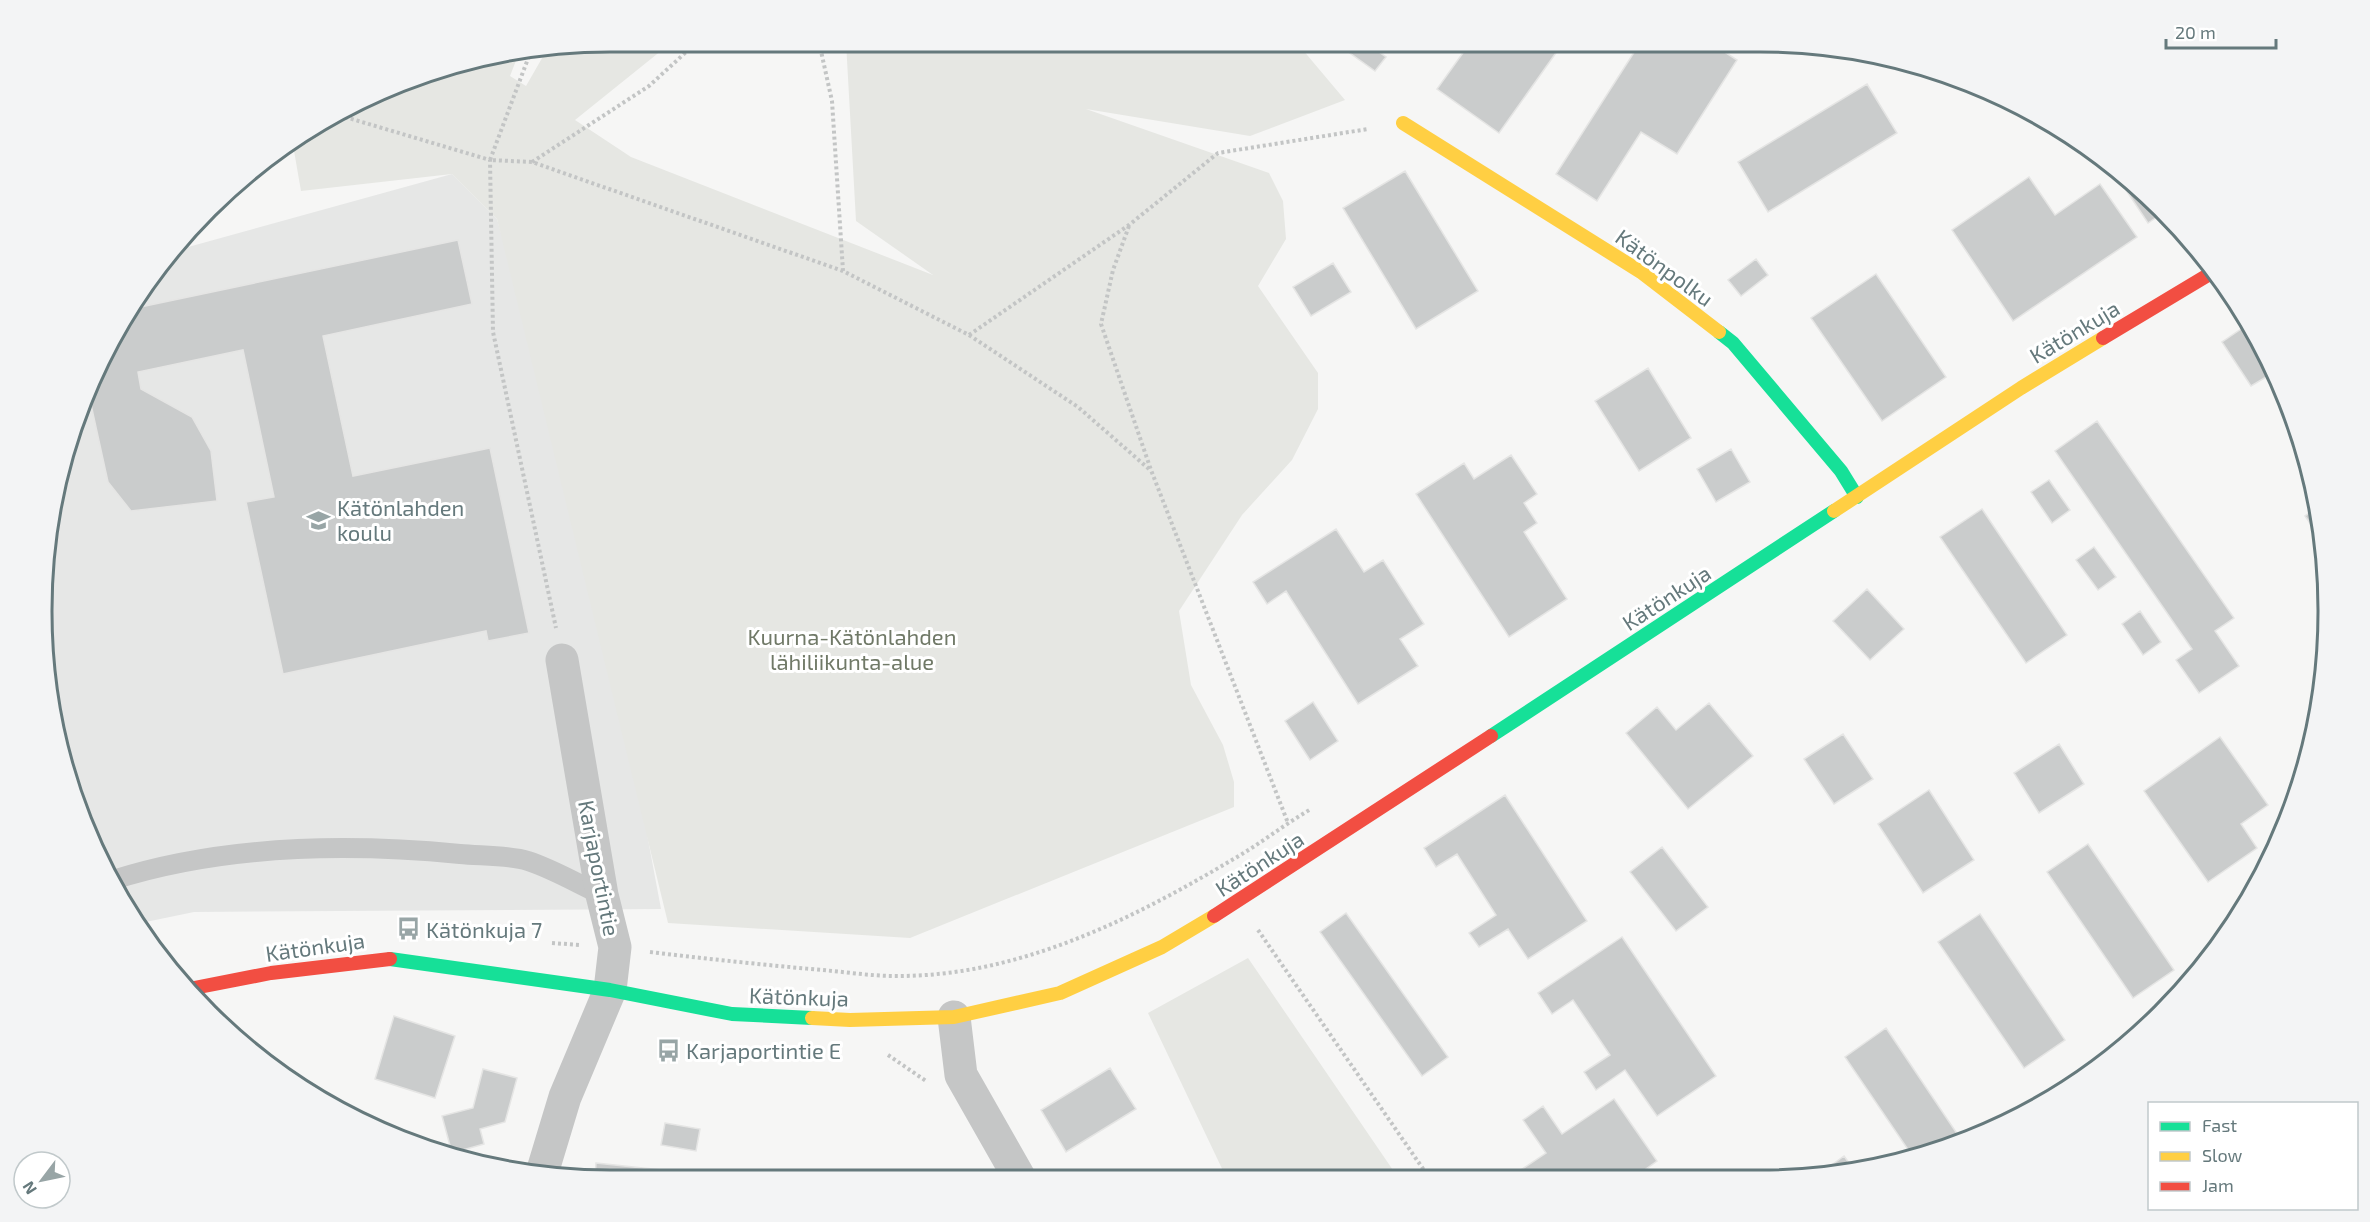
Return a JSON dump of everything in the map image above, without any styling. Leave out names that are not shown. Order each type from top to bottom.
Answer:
[{"type":"street","name":"Kätönpolku","points":[[1403,123],[1641,272],[1733,343],[1841,471],[1857,497]]},
{"type":"street","name":"Kätönkuja","points":[[199,987],[271,973],[385,958],[610,990],[732,1014],[850,1020],[954,1017],[1060,993],[1162,947],[1239,902],[2021,388],[2206,276]]},
{"type":"street","name":"Karjaportintie","points":[[544,1166],[565,1098],[610,990],[615,947],[602,895],[562,660]]},
{"type":"street","points":[[954,1017],[961,1075],[1014,1169]]},
{"type":"lane","points":[[120,878],[141,871],[228,856],[309,848],[410,849],[526,860],[602,895]]},
{"type":"path","points":[[532,162],[649,86],[685,53]]},
{"type":"path","points":[[821,53],[832,101],[843,271]]},
{"type":"path","points":[[528,59],[490,160],[493,332],[562,660]]},
{"type":"path","points":[[349,118],[490,160],[532,162],[843,271],[969,335],[1078,407],[1151,470]]},
{"type":"path","points":[[969,335],[1129,225],[1218,153],[1403,123]]},
{"type":"path","points":[[547,943],[615,947],[732,962],[879,975],[952,972],[1003,963],[1068,942],[1162,899],[1243,853],[1288,823],[1151,470],[1101,324],[1113,270],[1129,225]]},
{"type":"path","points":[[1239,902],[1423,1169]]},
{"type":"path","points":[[879,975],[884,1053],[934,1086]]},
{"type":"shaded area","name":"Kätönlahden koulu","points":[[452,174],[497,219],[599,577],[661,909],[194,912],[147,922],[110,858],[82,791],[72,756],[57,684],[52,611],[54,574],[63,502],[82,431],[95,397],[127,332],[168,271],[188,247]]},
{"type":"green space","name":"Kuurna-Kätönlahden lähiliikunta-alue","points":[[658,53],[575,120],[631,157],[933,275],[856,221],[847,53],[1305,53],[1345,100],[1250,136],[1086,109],[1269,173],[1283,201],[1286,239],[1258,286],[1318,373],[1318,409],[1292,460],[1242,515],[1179,611],[1191,685],[1223,745],[1234,782],[1234,807],[910,938],[668,923],[497,219],[452,174],[301,191],[294,152],[332,127],[364,110],[431,82],[466,72],[516,61],[510,76],[526,86],[543,57]]},
{"type":"green space","points":[[1248,958],[1392,1169],[1222,1169],[1148,1013]]},
{"type":"building","points":[[1350,53],[1380,53],[1386,57],[1375,71]]},
{"type":"building","points":[[1463,53],[1556,53],[1499,133],[1437,89]]},
{"type":"building","points":[[1634,53],[1726,53],[1737,60],[1677,154],[1641,132],[1597,201],[1556,174]]},
{"type":"building","points":[[1867,84],[1897,133],[1768,212],[1738,162]]},
{"type":"building","points":[[1405,171],[1478,291],[1416,329],[1343,208]]},
{"type":"building","points":[[2029,177],[2055,215],[2100,184],[2137,237],[2013,321],[1952,230]]},
{"type":"building","points":[[2126,190],[2156,218],[2148,223]]},
{"type":"building","points":[[458,240],[472,304],[323,336],[353,476],[490,448],[529,633],[488,641],[486,631],[283,674],[246,502],[274,497],[243,350],[138,372],[141,389],[192,417],[211,451],[217,501],[131,511],[108,482],[91,406],[110,364],[144,306]]},
{"type":"building","points":[[1756,259],[1768,275],[1741,296],[1728,280]]},
{"type":"building","points":[[1333,263],[1351,292],[1311,316],[1293,287]]},
{"type":"building","points":[[1876,274],[1946,377],[1882,421],[1811,318]]},
{"type":"building","points":[[2241,329],[2266,377],[2251,386],[2222,342]]},
{"type":"building","points":[[1648,368],[1691,438],[1639,471],[1595,401]]},
{"type":"building","points":[[2097,421],[2234,618],[2215,631],[2239,666],[2199,693],[2176,660],[2192,649],[2055,451]]},
{"type":"building","points":[[1731,449],[1750,482],[1716,502],[1697,469]]},
{"type":"building","points":[[1511,455],[1537,494],[1524,503],[1537,523],[1524,532],[1567,599],[1509,637],[1416,494],[1464,463],[1474,479]]},
{"type":"building","points":[[2049,480],[2070,510],[2052,523],[2031,492]]},
{"type":"building","points":[[1982,509],[2067,635],[2026,663],[1940,537]]},
{"type":"building","points":[[2309,513],[2311,524],[2305,516]]},
{"type":"building","points":[[1336,529],[1364,572],[1383,560],[1424,624],[1400,639],[1418,666],[1358,704],[1286,591],[1267,604],[1253,582]]},
{"type":"building","points":[[2094,547],[2116,577],[2098,590],[2076,560]]},
{"type":"building","points":[[1867,589],[1904,629],[1870,660],[1833,621]]},
{"type":"building","points":[[2140,611],[2161,642],[2143,655],[2122,624]]},
{"type":"building","points":[[1313,702],[1338,741],[1310,760],[1285,721]]},
{"type":"building","points":[[1709,703],[1753,756],[1688,809],[1626,733],[1657,707],[1676,730]]},
{"type":"building","points":[[1843,734],[1873,779],[1834,804],[1804,759]]},
{"type":"building","points":[[2220,737],[2268,805],[2241,824],[2257,848],[2208,882],[2144,791]]},
{"type":"building","points":[[2059,744],[2084,784],[2039,813],[2014,773]]},
{"type":"building","points":[[1929,790],[1974,860],[1923,893],[1878,824]]},
{"type":"building","points":[[1505,795],[1587,921],[1528,959],[1508,929],[1479,947],[1469,933],[1496,915],[1457,854],[1436,867],[1424,848]]},
{"type":"building","points":[[2088,844],[2174,970],[2133,998],[2047,872]]},
{"type":"building","points":[[1662,847],[1708,907],[1676,931],[1630,872]]},
{"type":"building","points":[[1346,913],[1448,1057],[1422,1076],[1320,932]]},
{"type":"building","points":[[1980,914],[2065,1040],[2024,1068],[1938,942]]},
{"type":"building","points":[[1622,937],[1716,1076],[1657,1116],[1625,1070],[1596,1090],[1584,1072],[1610,1055],[1573,1000],[1552,1014],[1538,993]]},
{"type":"building","points":[[394,1016],[455,1036],[435,1098],[375,1079]]},
{"type":"building","points":[[1886,1028],[1957,1133],[1908,1149],[1845,1057]]},
{"type":"building","points":[[1110,1068],[1136,1109],[1066,1152],[1041,1110]]},
{"type":"building","points":[[483,1069],[517,1078],[505,1122],[480,1129],[484,1144],[464,1150],[450,1145],[442,1116],[473,1108]]},
{"type":"building","points":[[1614,1099],[1657,1161],[1646,1169],[1522,1169],[1546,1153],[1523,1120],[1543,1106],[1562,1134]]},
{"type":"building","points":[[665,1123],[700,1129],[696,1151],[661,1145]]},
{"type":"building","points":[[1844,1156],[1848,1162],[1832,1165]]},
{"type":"building","points":[[596,1163],[652,1169],[611,1169],[596,1169]]},
{"type":"traffic: fast","points":[[1719,332],[1733,343],[1841,471],[1857,497]]},
{"type":"traffic: fast","points":[[1491,736],[1834,511]]},
{"type":"traffic: fast","points":[[390,959],[610,990],[732,1014],[812,1018]]},
{"type":"traffic: slow","points":[[1403,123],[1641,272],[1719,332]]},
{"type":"traffic: slow","points":[[1834,511],[2021,388],[2103,338]]},
{"type":"traffic: slow","points":[[812,1018],[850,1020],[954,1017],[1060,993],[1162,947],[1214,916]]},
{"type":"traffic: jam","points":[[2103,338],[2206,276]]},
{"type":"traffic: jam","points":[[1214,916],[1491,736]]},
{"type":"traffic: jam","points":[[199,987],[271,973],[390,959]]},
{"type":"place","name":"Kätönlahden koulu","points":[[319,520]]},
{"type":"place","name":"Kätönkuja 7","points":[[408,929]]},
{"type":"place","name":"Karjaportintie E","points":[[668,1050]]}]
